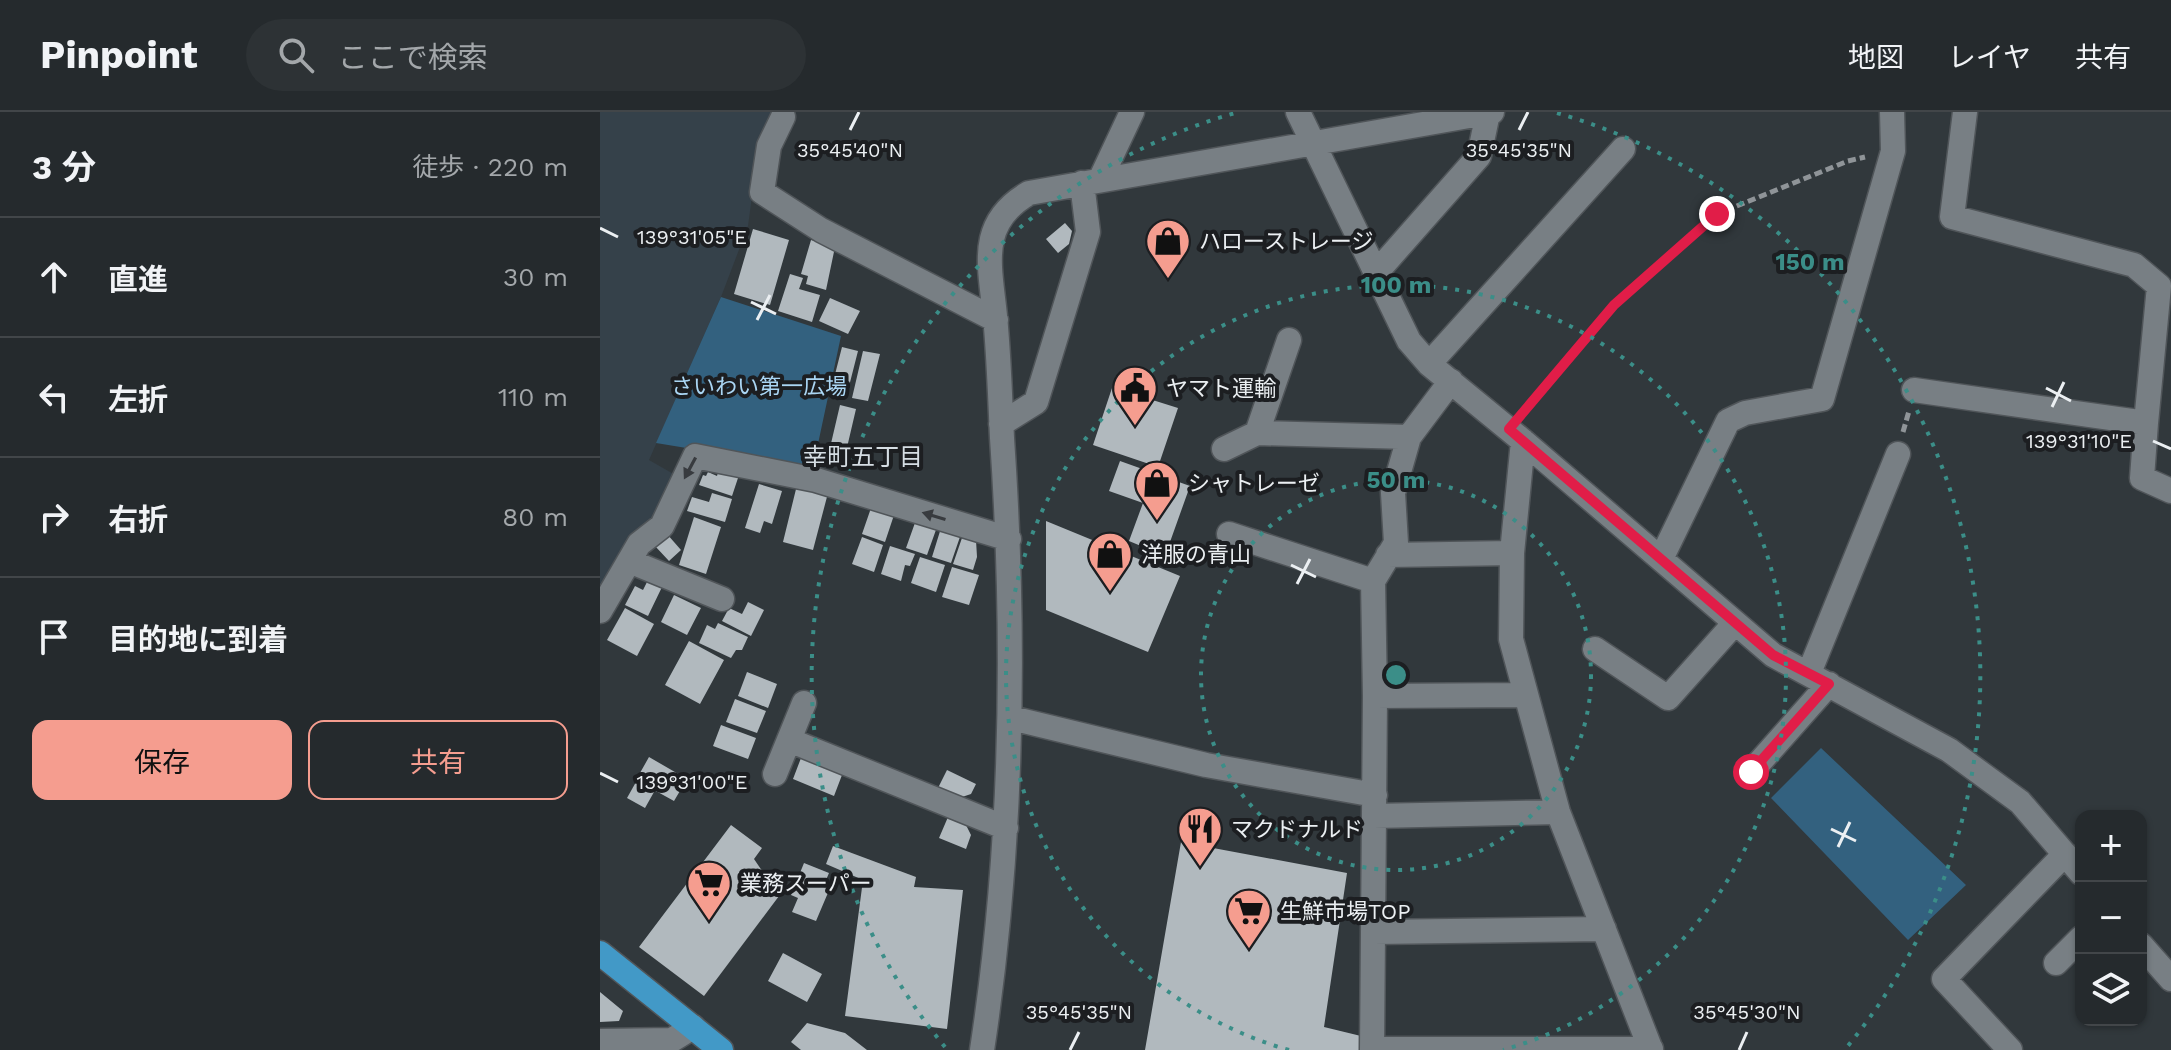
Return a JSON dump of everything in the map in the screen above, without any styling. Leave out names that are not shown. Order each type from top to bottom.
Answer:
[{"type":"main road","points":[[600,953],[721,1050]]},
{"type":"street","points":[[1001,424],[1036,402],[1088,232],[1091,182],[1132,112]]},
{"type":"street","points":[[1298,112],[1409,341],[1429,364],[1773,655],[1949,750],[2020,802],[2075,866]]},
{"type":"street","points":[[982,1050],[994,971],[1011,718],[1009,539],[996,320],[989,261],[991,238],[999,218],[1011,204],[1029,193],[1312,144],[1393,121],[1490,112],[1479,156],[1375,274]]},
{"type":"street","points":[[1661,559],[1728,421],[1745,413],[1822,399],[1893,151],[1892,112]]},
{"type":"street","points":[[1965,112],[1952,217],[2134,265],[2159,286],[2164,324],[2146,423],[2142,478],[2171,491]]},
{"type":"street","points":[[783,117],[769,146],[762,192],[821,230],[996,320]]},
{"type":"street","points":[[1429,364],[1623,149]]},
{"type":"street","points":[[1257,433],[1289,340]]},
{"type":"street","points":[[1451,381],[1409,437],[1393,493],[1396,543],[1373,581],[1372,1050],[1651,1049],[1558,812],[1511,639],[1516,435]]},
{"type":"street","points":[[1914,390],[2146,423]]},
{"type":"street","points":[[1224,449],[1257,433],[1409,437]]},
{"type":"street","points":[[1751,772],[1819,679],[1898,454]]},
{"type":"street","points":[[600,611],[639,544],[662,526],[695,456],[816,480],[1009,539]]},
{"type":"street","points":[[1229,534],[1373,581]]},
{"type":"street","points":[[1388,555],[1512,553]]},
{"type":"street","points":[[629,561],[722,599]]},
{"type":"street","points":[[1595,649],[1668,698],[1734,624]]},
{"type":"street","points":[[1375,696],[1525,695]]},
{"type":"street","points":[[775,774],[804,703]]},
{"type":"street","points":[[1011,718],[1374,805],[1558,812]]},
{"type":"street","points":[[789,740],[1006,828]]},
{"type":"street","points":[[2010,1050],[1944,979],[2065,854]]},
{"type":"street","points":[[1374,932],[1604,929]]},
{"type":"street","points":[[2056,963],[2075,944]]},
{"type":"street","points":[[600,1041],[672,1040],[693,1027]]},
{"type":"path","points":[[1516,435],[1614,305],[1717,214],[1848,161],[1893,151]]},
{"type":"path","points":[[1898,454],[1914,390]]},
{"type":"shaded area","points":[[600,112],[773,112],[759,144],[748,226],[721,297],[649,460],[677,476],[655,521],[600,596]]},
{"type":"green space","name":"さいわい第一広場","points":[[721,297],[841,336],[812,472],[778,463],[656,443]]},
{"type":"green space","points":[[1821,748],[1966,885],[1908,940],[1771,798]]},
{"type":"building","points":[[1065,223],[1072,231],[1069,244],[1058,253],[1046,239]]},
{"type":"building","points":[[753,229],[789,240],[770,305],[734,294]]},
{"type":"building","points":[[811,240],[835,247],[826,290],[806,284],[808,276],[801,274]]},
{"type":"building","points":[[790,274],[803,278],[799,289],[820,295],[812,322],[778,311]]},
{"type":"building","points":[[830,298],[860,311],[848,334],[819,321]]},
{"type":"building","points":[[842,347],[858,351],[846,398],[830,394]]},
{"type":"building","points":[[863,351],[880,354],[868,401],[852,398]]},
{"type":"building","name":"ヤマト運輸","points":[[1116,376],[1146,386],[1143,397],[1178,408],[1158,467],[1093,445]]},
{"type":"building","points":[[840,405],[856,409],[845,456],[829,452]]},
{"type":"building","name":"シャトレーゼ","points":[[1120,461],[1190,486],[1165,556],[1129,541],[1143,503],[1109,491]]},
{"type":"building","points":[[719,469],[739,475],[732,496],[699,485],[703,475],[706,476],[708,472],[717,476]]},
{"type":"building","points":[[759,484],[782,491],[772,524],[764,521],[760,533],[745,528]]},
{"type":"building","points":[[797,485],[828,493],[813,550],[783,542]]},
{"type":"building","points":[[712,493],[732,499],[725,522],[687,511],[692,497],[709,502]]},
{"type":"building","points":[[871,508],[894,515],[885,542],[862,534]]},
{"type":"building","points":[[694,517],[721,527],[706,574],[679,565]]},
{"type":"building","points":[[916,520],[937,527],[927,555],[906,548]]},
{"type":"building","name":"洋服の青山","points":[[1046,521],[1180,576],[1148,652],[1046,610]]},
{"type":"building","points":[[941,528],[961,534],[951,563],[932,557]]},
{"type":"building","points":[[667,534],[681,550],[669,561],[655,546]]},
{"type":"building","points":[[963,535],[976,540],[977,557],[973,570],[953,564]]},
{"type":"building","points":[[862,537],[883,545],[874,572],[852,564]]},
{"type":"building","points":[[890,546],[915,554],[910,566],[905,565],[901,581],[881,574]]},
{"type":"building","points":[[920,557],[945,565],[936,592],[911,583]]},
{"type":"building","points":[[952,567],[979,575],[969,605],[942,597]]},
{"type":"building","points":[[648,580],[662,587],[648,616],[625,605],[635,586],[643,590]]},
{"type":"building","points":[[674,595],[701,608],[687,635],[661,622]]},
{"type":"building","points":[[748,602],[764,610],[751,636],[722,621],[729,608],[742,614]]},
{"type":"building","points":[[625,608],[654,624],[637,656],[607,640]]},
{"type":"building","points":[[718,623],[748,637],[742,650],[736,650],[731,658],[699,643],[707,625],[715,629]]},
{"type":"building","points":[[689,641],[724,660],[700,704],[665,685]]},
{"type":"building","points":[[747,672],[777,684],[768,708],[738,696]]},
{"type":"building","points":[[735,699],[766,711],[757,733],[726,722]]},
{"type":"building","points":[[721,725],[756,738],[748,759],[713,746]]},
{"type":"building","points":[[649,757],[687,779],[674,801],[636,780]]},
{"type":"building","points":[[801,758],[842,775],[834,796],[793,779]]},
{"type":"building","points":[[947,770],[976,784],[971,794],[959,798],[938,788]]},
{"type":"building","points":[[636,782],[654,792],[645,808],[627,798]]},
{"type":"building","points":[[948,817],[966,825],[971,835],[966,849],[939,838]]},
{"type":"building","name":"業務スーパー","points":[[731,825],[762,848],[754,859],[779,896],[704,996],[639,947]]},
{"type":"building","name":"生鮮市場TOP","points":[[1181,842],[1347,873],[1324,1027],[1361,1036],[1361,1050],[1145,1050]]},
{"type":"building","points":[[833,846],[916,877],[914,887],[963,890],[947,1029],[845,1016],[863,880],[826,864]]},
{"type":"building","points":[[804,863],[829,873],[823,887],[830,888],[816,921],[792,912],[798,898],[791,895]]},
{"type":"building","points":[[783,953],[822,974],[807,1002],[768,981]]},
{"type":"building","points":[[600,992],[623,1011],[619,1021],[600,1022]]},
{"type":"building","points":[[807,1023],[845,1033],[867,1050],[801,1050],[791,1042]]},
{"type":"place","name":"ハローストレージ","points":[[1168,280]]},
{"type":"place","name":"ヤマト運輸","points":[[1135,427]]},
{"type":"place","name":"シャトレーゼ","points":[[1157,522]]},
{"type":"place","name":"洋服の青山","points":[[1110,593]]},
{"type":"place","name":"マクドナルド","points":[[1200,868]]},
{"type":"place","name":"業務スーパー","points":[[709,922]]},
{"type":"place","name":"生鮮市場TOP","points":[[1249,950]]},
{"type":"district","name":"幸町五丁目","points":[[863,457]]},
{"type":"route","points":[[1717,214],[1614,305],[1509,429],[1734,624],[1773,655],[1829,684],[1751,772]]}]
